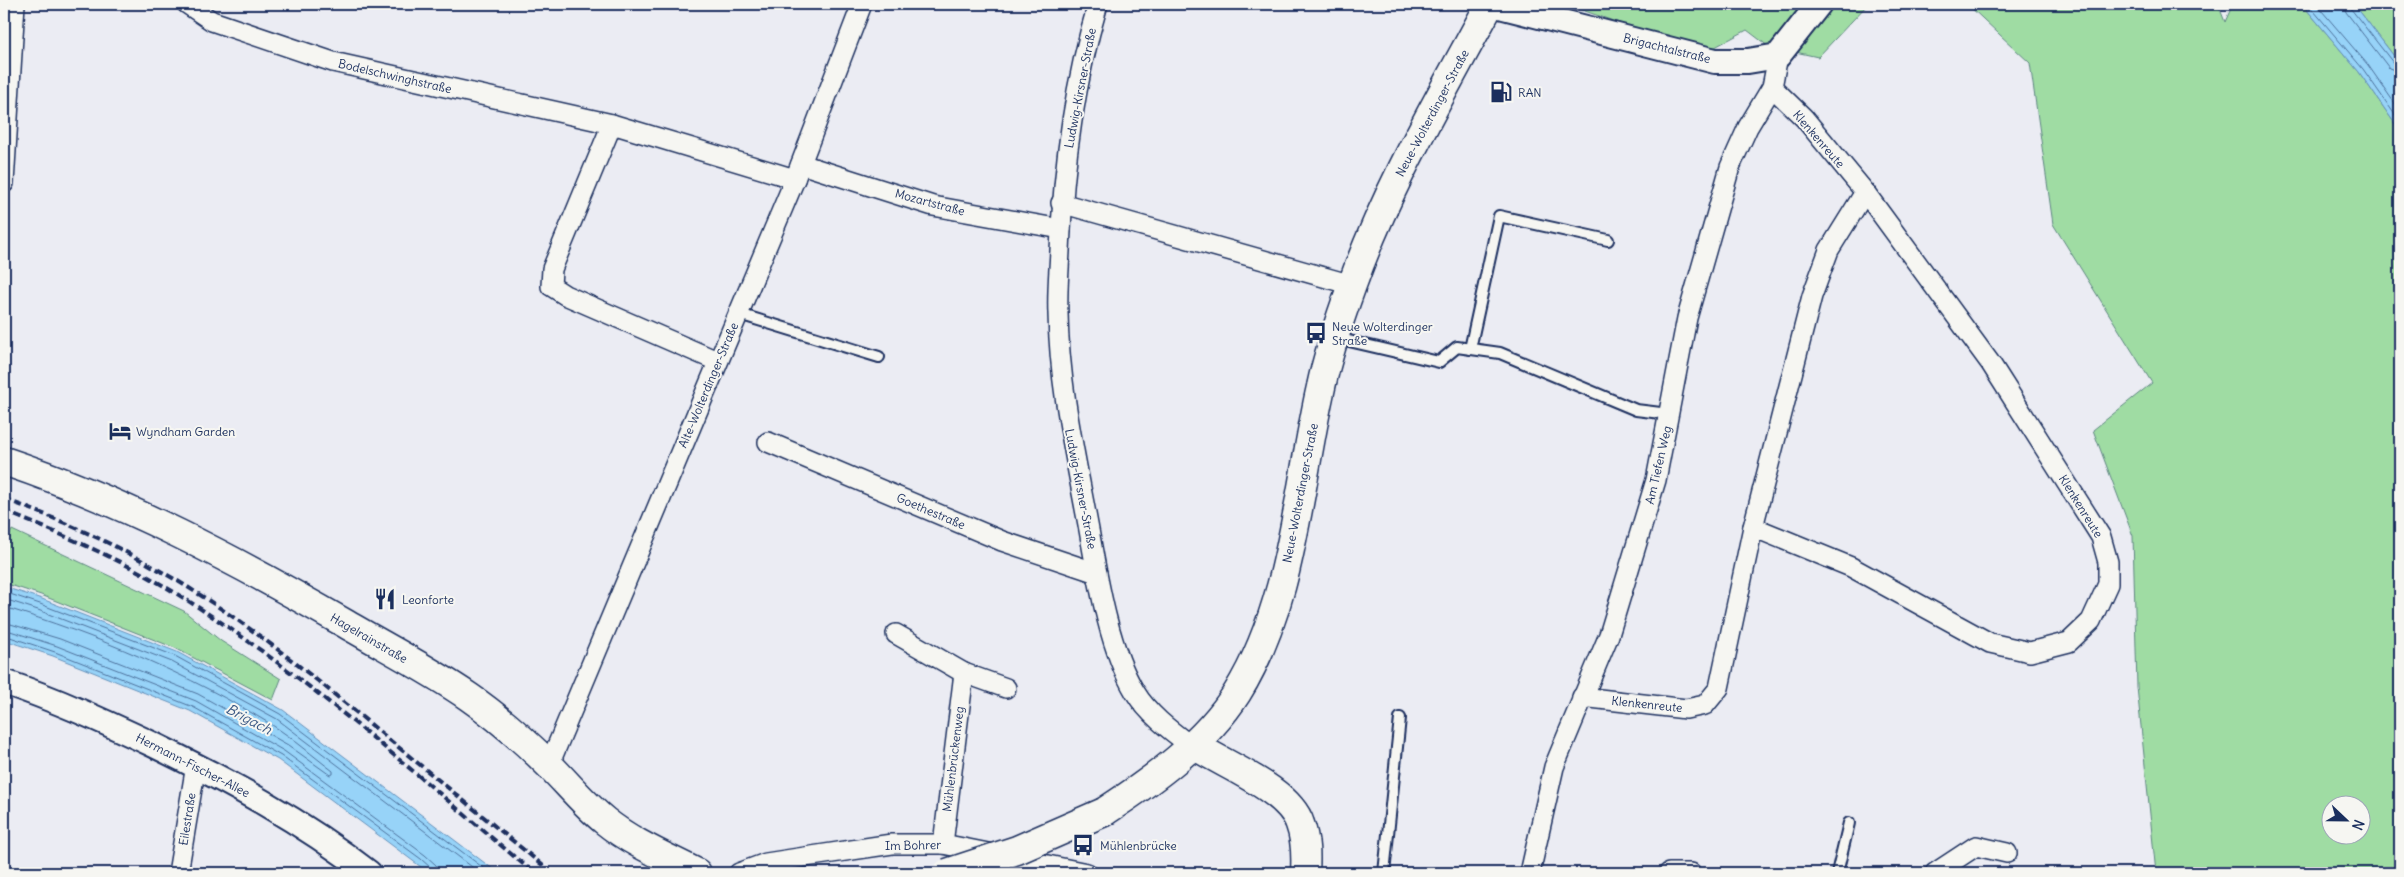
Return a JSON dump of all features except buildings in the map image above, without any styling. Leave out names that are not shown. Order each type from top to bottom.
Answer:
[{"type":"main road","name":"Neue-Wolterdinger-Straße","points":[[948,873],[1017,850],[1104,812],[1144,786],[1190,746],[1218,718],[1238,692],[1269,628],[1292,545],[1321,386],[1352,285],[1390,191],[1491,4]]},
{"type":"main road","name":"Hagelrainstraße","points":[[4,461],[116,504],[167,528],[302,599],[469,697],[510,729],[604,820],[627,837],[697,873]]},
{"type":"main road","points":[[1190,746],[1204,751],[1279,795],[1289,806],[1300,823],[1306,850],[1304,873]]},
{"type":"street","points":[[4,183],[15,4]]},
{"type":"street","name":"Bodelschwinghstraße","points":[[187,4],[212,21],[333,62],[612,124],[798,171]]},
{"type":"street","name":"Alte-Wolterdinger-Straße","points":[[549,765],[798,171],[862,4]]},
{"type":"street","name":"Ludwig-Kirsner-Straße","points":[[1098,4],[1088,36],[1070,124],[1061,203],[1058,314],[1067,412],[1097,573],[1114,641],[1123,668],[1135,693],[1152,713],[1190,746]]},
{"type":"street","name":"Brigachtalstraße","points":[[1491,4],[1715,61],[1748,61],[1778,56]]},
{"type":"street","points":[[1778,56],[1819,4]]},
{"type":"street","name":"Am Tiefen Weg","points":[[1530,873],[1554,767],[1609,635],[1630,573],[1656,480],[1687,318],[1730,167],[1748,127],[1772,87],[1778,56]]},
{"type":"street","name":"Klenkenreute","points":[[1753,528],[1851,568],[1990,643],[2030,652],[2069,642],[2091,621],[2108,584],[2108,562],[2102,537],[1991,364],[1865,192],[1804,118],[1772,87]]},
{"type":"street","points":[[612,124],[552,269],[551,286],[565,295],[717,361]]},
{"type":"street","name":"Mozartstraße","points":[[798,171],[933,206],[1061,229]]},
{"type":"street","name":"Klenkenreute","points":[[1582,697],[1686,709],[1705,705],[1719,688],[1753,528],[1812,296],[1829,250],[1865,192]]},
{"type":"street","points":[[1061,203],[1352,285]]},
{"type":"street","name":"Goethestraße","points":[[768,442],[1002,541],[1097,573]]},
{"type":"street","points":[[896,634],[964,673],[1006,688]]},
{"type":"street","name":"Mühlenbrückenweg","points":[[942,844],[964,673]]},
{"type":"street","name":"Hermann-Fischer-Allee","points":[[4,682],[81,712],[196,765],[272,806],[331,844],[368,873]]},
{"type":"street","name":"Eilestraße","points":[[178,873],[196,765]]},
{"type":"street","name":"Im Bohrer","points":[[739,873],[766,863],[892,844],[942,844],[1087,873]]},
{"type":"street","points":[[1935,873],[1976,846],[2006,853]]},
{"type":"street","points":[[1670,873],[1691,873]]},
{"type":"lane","points":[[1470,349],[1499,216],[1608,240]]},
{"type":"lane","points":[[739,314],[879,357]]},
{"type":"lane","points":[[1335,338],[1439,362],[1457,347],[1500,353],[1636,410],[1669,414]]},
{"type":"lane","points":[[1384,873],[1400,718]]},
{"type":"lane","points":[[1837,873],[1850,822]]},
{"type":"green space","points":[[1565,4],[1868,4],[1818,57],[1768,46],[1747,30],[1715,47],[1673,42]]},
{"type":"green space","points":[[1967,4],[2218,4],[2225,22],[2233,4],[2302,4],[2359,72],[2400,131],[2400,873],[2156,873],[2137,687],[2133,536],[2093,430],[2152,383],[2053,224],[2030,63]]},
{"type":"green space","points":[[2354,4],[2400,4],[2400,64]]},
{"type":"green space","points":[[12,530],[184,611],[221,641],[281,679],[273,700],[175,648],[41,595],[4,583],[4,548]]},
{"type":"water","points":[[2302,4],[2354,4],[2400,64],[2400,131],[2359,72]]},
{"type":"water","name":"Brigach","points":[[4,587],[42,599],[177,652],[283,710],[498,873],[429,873],[278,760],[190,711],[53,656],[4,640]]},
{"type":"railway","points":[[4,499],[54,518],[127,552],[221,609],[313,677],[552,873]]},
{"type":"railway","points":[[4,511],[93,549],[145,575],[247,640],[346,715],[534,873]]},
{"type":"place","name":"RAN","points":[[1501,92]]},
{"type":"place","name":"Neue Wolterdinger Straße","points":[[1316,333]]},
{"type":"place","name":"Wyndham Garden","points":[[120,431]]},
{"type":"place","name":"Leonforte","points":[[385,599]]},
{"type":"place","name":"Mühlenbrücke","points":[[1083,845]]}]
